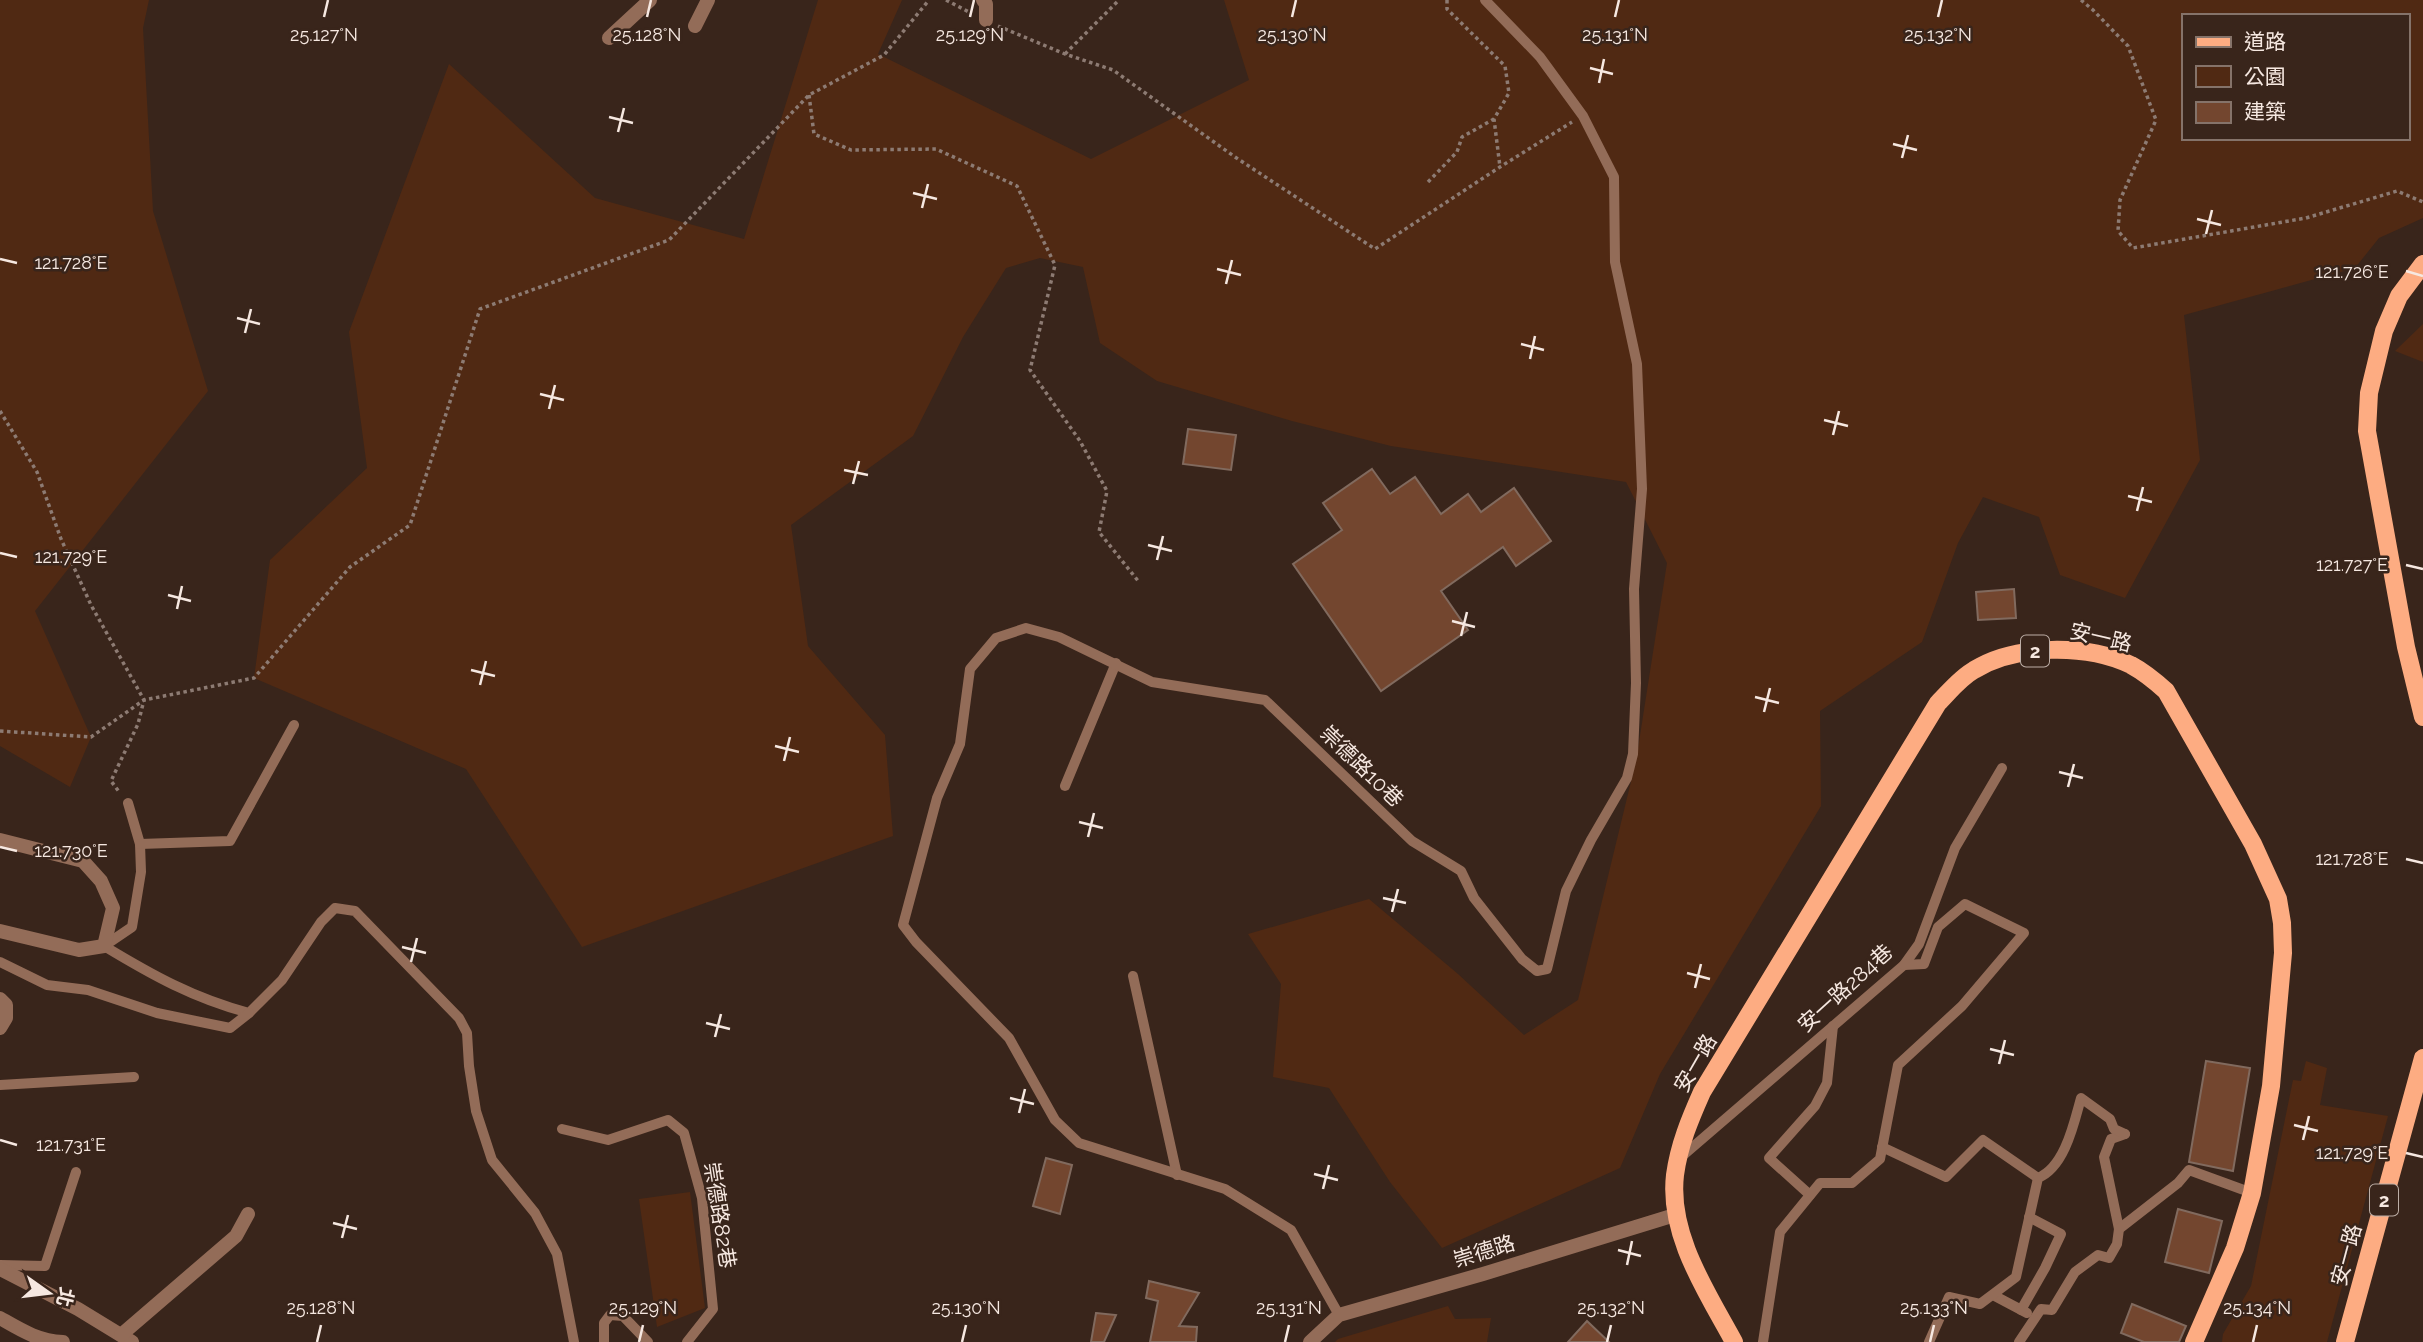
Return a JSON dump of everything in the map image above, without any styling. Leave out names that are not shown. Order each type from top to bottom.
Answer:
[{"type":"main road","points":[[2423,264],[2399,296],[2384,331],[2369,393],[2367,430],[2406,647],[2423,717]]},
{"type":"main road","name":"安一路","points":[[1734,1342],[1688,1252],[1678,1214],[1675,1178],[1678,1159],[1687,1127],[1702,1092],[1938,703],[1974,670],[2018,654],[2063,649],[2129,664],[2148,675],[2166,691],[2253,844],[2278,899],[2283,953],[2271,1086],[2252,1193],[2235,1248],[2194,1342]]},
{"type":"main road","name":"安一路","points":[[2345,1342],[2423,1061]]},
{"type":"street","points":[[609,38],[650,0]]},
{"type":"street","points":[[695,26],[708,0]]},
{"type":"street","points":[[983,0],[986,4],[986,20]]},
{"type":"street","points":[[0,840],[82,861],[101,881],[113,908],[104,946],[79,950],[0,931]]},
{"type":"street","points":[[0,999],[6,1005],[6,1018],[0,1028]]},
{"type":"street","points":[[0,1267],[127,1338],[236,1236],[248,1214]]},
{"type":"street","name":"崇德路","points":[[1311,1342],[1339,1315],[1678,1214]]},
{"type":"street","points":[[0,1318],[46,1342],[63,1342]]},
{"type":"lane","name":"崇德路10巷","points":[[1339,1315],[1291,1230],[1225,1189],[1079,1143],[1055,1119],[1009,1038],[916,942],[903,925],[937,798],[960,744],[970,669],[996,638],[1026,628],[1059,637],[1153,682],[1265,700],[1412,841],[1461,871],[1474,898],[1522,959],[1537,971],[1547,969],[1566,891],[1591,840],[1627,778],[1633,754],[1636,683],[1634,589],[1642,489],[1637,364],[1615,262],[1614,177],[1583,116],[1539,57],[1485,0]]},
{"type":"lane","points":[[1065,786],[1116,663]]},
{"type":"lane","points":[[140,844],[230,841],[294,724]]},
{"type":"lane","name":"安一路284巷","points":[[1678,1159],[1903,965],[1919,944],[1955,848],[2002,768]]},
{"type":"lane","points":[[128,803],[140,844],[141,872],[132,927],[104,946],[156,978],[218,1005],[248,1013]]},
{"type":"lane","points":[[1763,1342],[1780,1232],[1820,1183],[1852,1183],[1880,1159],[1898,1065],[1962,1006],[2024,933],[1965,904],[1938,927],[1924,964],[1903,965]]},
{"type":"lane","points":[[0,962],[47,985],[88,990],[157,1013],[230,1028],[282,980],[321,922],[335,908],[355,911],[459,1018],[467,1033],[468,1066],[476,1111],[492,1160],[535,1213],[557,1254],[574,1342]]},
{"type":"lane","points":[[1133,976],[1177,1175]]},
{"type":"lane","points":[[1811,1195],[1769,1158],[1815,1106],[1827,1083],[1833,1026]]},
{"type":"lane","points":[[0,1085],[134,1077]]},
{"type":"lane","points":[[2019,1342],[2041,1309],[2052,1310],[2075,1272],[2098,1255],[2109,1258],[2117,1244],[2119,1229],[2104,1157],[2112,1139],[2125,1134],[2114,1129],[2110,1119],[2081,1098],[2069,1141],[2047,1174],[2038,1178]]},
{"type":"lane","name":"崇德路82巷","points":[[562,1129],[608,1140],[668,1120],[684,1133],[702,1198],[713,1309],[687,1342]]},
{"type":"lane","points":[[1882,1147],[1945,1177],[1983,1140],[2038,1178]]},
{"type":"lane","points":[[2119,1229],[2178,1183],[2189,1170],[2252,1193]]},
{"type":"lane","points":[[0,1267],[45,1266],[76,1172]]},
{"type":"lane","points":[[1929,1342],[1949,1297],[1980,1304],[2016,1277],[2038,1178]]},
{"type":"lane","points":[[2021,1310],[2061,1234],[2029,1217]]},
{"type":"lane","points":[[1993,1295],[2035,1318]]},
{"type":"lane","points":[[604,1342],[604,1323],[611,1315],[623,1316],[648,1342]]},
{"type":"path","points":[[0,731],[91,737],[144,700],[254,678],[349,566],[410,525],[480,309],[669,240],[809,95],[884,55],[929,0]]},
{"type":"path","points":[[946,0],[1065,54],[1113,70],[1235,157],[1375,249],[1583,116]]},
{"type":"path","points":[[1065,54],[1119,0]]},
{"type":"path","points":[[1428,182],[1457,152],[1462,137],[1494,119],[1509,93],[1505,66],[1447,9],[1447,0]]},
{"type":"path","points":[[2081,0],[2128,46],[2156,120],[2120,200],[2118,231],[2133,248],[2306,218],[2397,191],[2423,202]]},
{"type":"path","points":[[809,95],[814,134],[851,150],[936,149],[1017,186],[1055,265],[1030,370],[1080,441],[1107,491],[1099,532],[1139,582]]},
{"type":"path","points":[[1494,119],[1500,167]]},
{"type":"path","points":[[0,411],[37,472],[61,539],[91,605],[144,700],[138,724],[111,780],[128,803]]},
{"type":"green space","points":[[0,0],[149,0],[143,28],[153,211],[208,391],[35,611],[91,737],[70,787],[0,746]]},
{"type":"green space","points":[[818,0],[902,0],[878,54],[1091,159],[1249,80],[1224,0],[2423,0],[2423,218],[2379,238],[2355,268],[2184,315],[2200,460],[2125,598],[2060,575],[2039,517],[1983,497],[1958,543],[1922,642],[1820,711],[1821,806],[1660,1074],[1620,1168],[1442,1248],[1390,1182],[1329,1088],[1273,1077],[1281,984],[1248,934],[1369,899],[1458,974],[1524,1035],[1578,1000],[1636,761],[1667,563],[1626,482],[1391,446],[1292,421],[1157,381],[1100,343],[1083,267],[1040,258],[1006,268],[963,337],[913,436],[791,525],[808,646],[885,735],[893,836],[582,947],[466,769],[254,678],[270,560],[367,468],[349,332],[449,64],[595,198],[744,239]]},
{"type":"green space","points":[[2423,324],[2423,362],[2395,351]]},
{"type":"green space","points":[[2306,1061],[2327,1068],[2320,1105],[2388,1116],[2327,1342],[2222,1342],[2223,1334],[2251,1286],[2293,1080],[2301,1081]]},
{"type":"green space","points":[[690,1192],[705,1308],[657,1327],[639,1199]]},
{"type":"green space","points":[[1448,1306],[1455,1319],[1491,1318],[1487,1342],[1335,1342],[1338,1339]]},
{"type":"building","points":[[1188,429],[1236,435],[1231,470],[1183,464]]},
{"type":"building","points":[[1372,469],[1390,494],[1415,477],[1441,514],[1468,494],[1481,512],[1514,488],[1551,541],[1516,566],[1503,547],[1441,591],[1468,630],[1381,691],[1293,564],[1342,530],[1323,503]]},
{"type":"building","points":[[2014,589],[2016,618],[1978,620],[1976,592]]},
{"type":"building","points":[[2206,1061],[2250,1068],[2233,1171],[2189,1162]]},
{"type":"building","points":[[1046,1158],[1072,1165],[1060,1214],[1033,1206]]},
{"type":"building","points":[[2178,1209],[2222,1221],[2209,1273],[2165,1262]]},
{"type":"building","points":[[1149,1281],[1199,1293],[1179,1326],[1197,1327],[1196,1342],[1150,1342],[1158,1301],[1146,1298]]},
{"type":"building","points":[[2132,1304],[2186,1326],[2179,1342],[2144,1342],[2121,1333]]},
{"type":"building","points":[[1096,1313],[1116,1315],[1104,1342],[1091,1342]]},
{"type":"building","points":[[1587,1321],[1609,1342],[1568,1342]]}]
